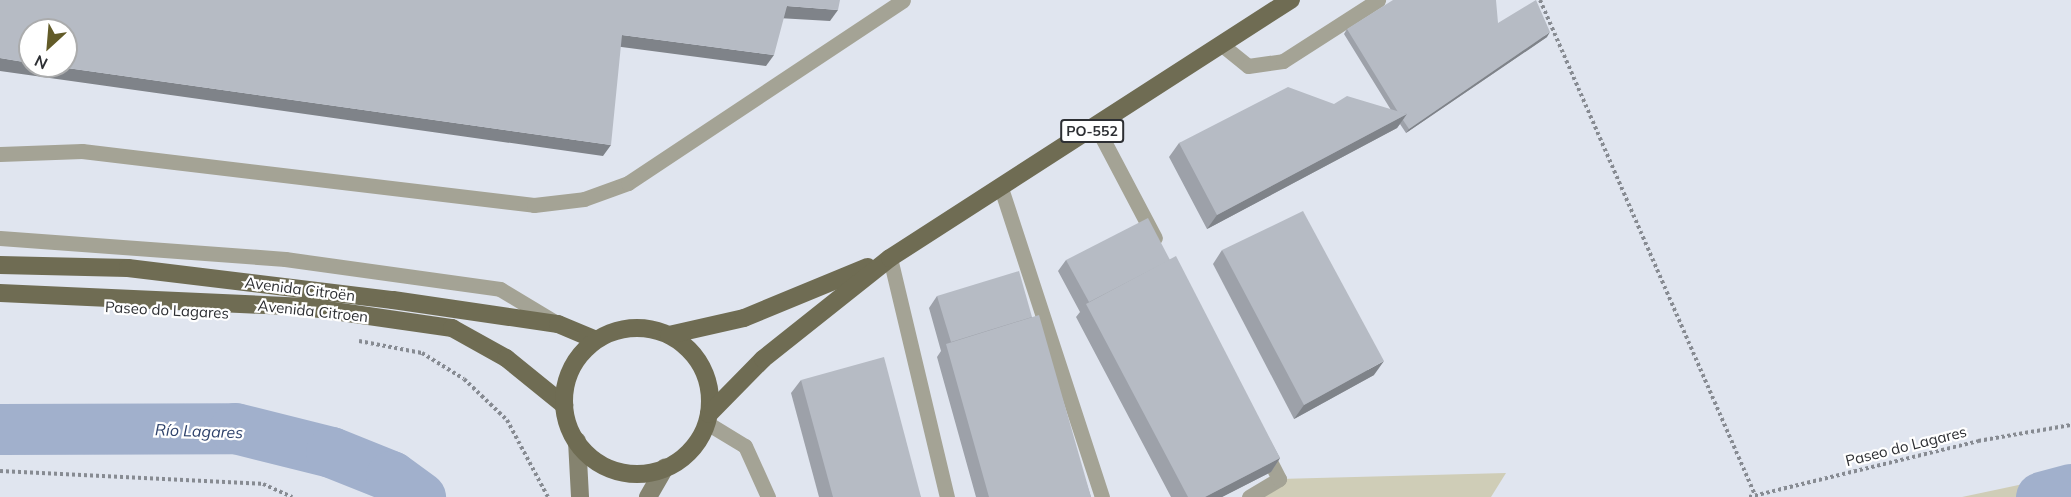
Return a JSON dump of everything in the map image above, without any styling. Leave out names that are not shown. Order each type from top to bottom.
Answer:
[{"type":"main road","name":"PO-552","points":[[890,258],[1097,128],[1291,0]]},
{"type":"main road","points":[[669,335],[744,318],[890,258]]},
{"type":"main road","points":[[648,497],[665,468],[698,442],[708,418],[763,359],[890,258]]},
{"type":"main road","name":"Avenida Citroën","points":[[0,265],[128,268],[558,324],[596,340]]},
{"type":"main road","name":"Avenida Citroen","points":[[0,293],[306,307],[452,328],[506,358],[564,405]]},
{"type":"main road","points":[[580,497],[577,441],[564,405],[574,365],[596,340],[619,330],[645,328],[669,335],[702,368],[708,418]]},
{"type":"main road","points":[[577,441],[594,459],[616,471],[665,468]]},
{"type":"lane","points":[[0,153],[82,151],[534,205],[584,199],[628,183],[903,0]]},
{"type":"lane","points":[[1222,45],[1248,66],[1283,62],[1378,0]]},
{"type":"lane","points":[[1097,128],[1160,249]]},
{"type":"lane","points":[[1001,188],[1102,497]]},
{"type":"lane","points":[[0,238],[285,259],[500,289],[558,324]]},
{"type":"lane","points":[[890,258],[947,497]]},
{"type":"lane","points":[[708,418],[745,446],[768,497]]},
{"type":"lane","points":[[1250,497],[1280,479],[1258,437]]},
{"type":"path","points":[[1540,0],[1755,495]]},
{"type":"path","points":[[355,340],[423,354],[464,379],[507,420],[548,497]]},
{"type":"path","name":"Paseo do Lagares","points":[[1749,497],[1978,441],[2071,425]]},
{"type":"path","points":[[0,471],[263,484],[292,497]]},
{"type":"shaded area","points":[[1506,473],[1491,497],[1242,497],[1279,479]]},
{"type":"shaded area","points":[[2071,474],[2071,497],[1962,497]]},
{"type":"building","points":[[0,0],[840,0],[838,10],[787,6],[774,55],[622,35],[611,145],[78,70],[78,18],[18,18],[18,61],[0,58]]},
{"type":"building","points":[[1393,0],[1496,0],[1498,23],[1536,0],[1550,32],[1409,129],[1403,120],[1407,114],[1398,112],[1347,29]]},
{"type":"building","points":[[1288,87],[1334,104],[1347,96],[1407,114],[1217,215],[1179,143]]},
{"type":"building","points":[[1303,211],[1384,361],[1304,405],[1222,250]]},
{"type":"building","points":[[1148,218],[1170,260],[1089,302],[1066,260]]},
{"type":"building","points":[[1176,256],[1280,458],[1205,497],[1188,497],[1086,304]]},
{"type":"building","points":[[1019,271],[1032,317],[951,342],[937,296]]},
{"type":"building","points":[[1039,315],[1091,497],[989,497],[946,344]]},
{"type":"building","points":[[884,357],[921,497],[833,497],[801,380]]},
{"type":"waterway","name":"Río Lagares","points":[[0,429],[235,428],[331,452],[391,476],[420,497]]},
{"type":"waterway","name":"Río Lagares","points":[[2041,497],[2071,489]]}]
